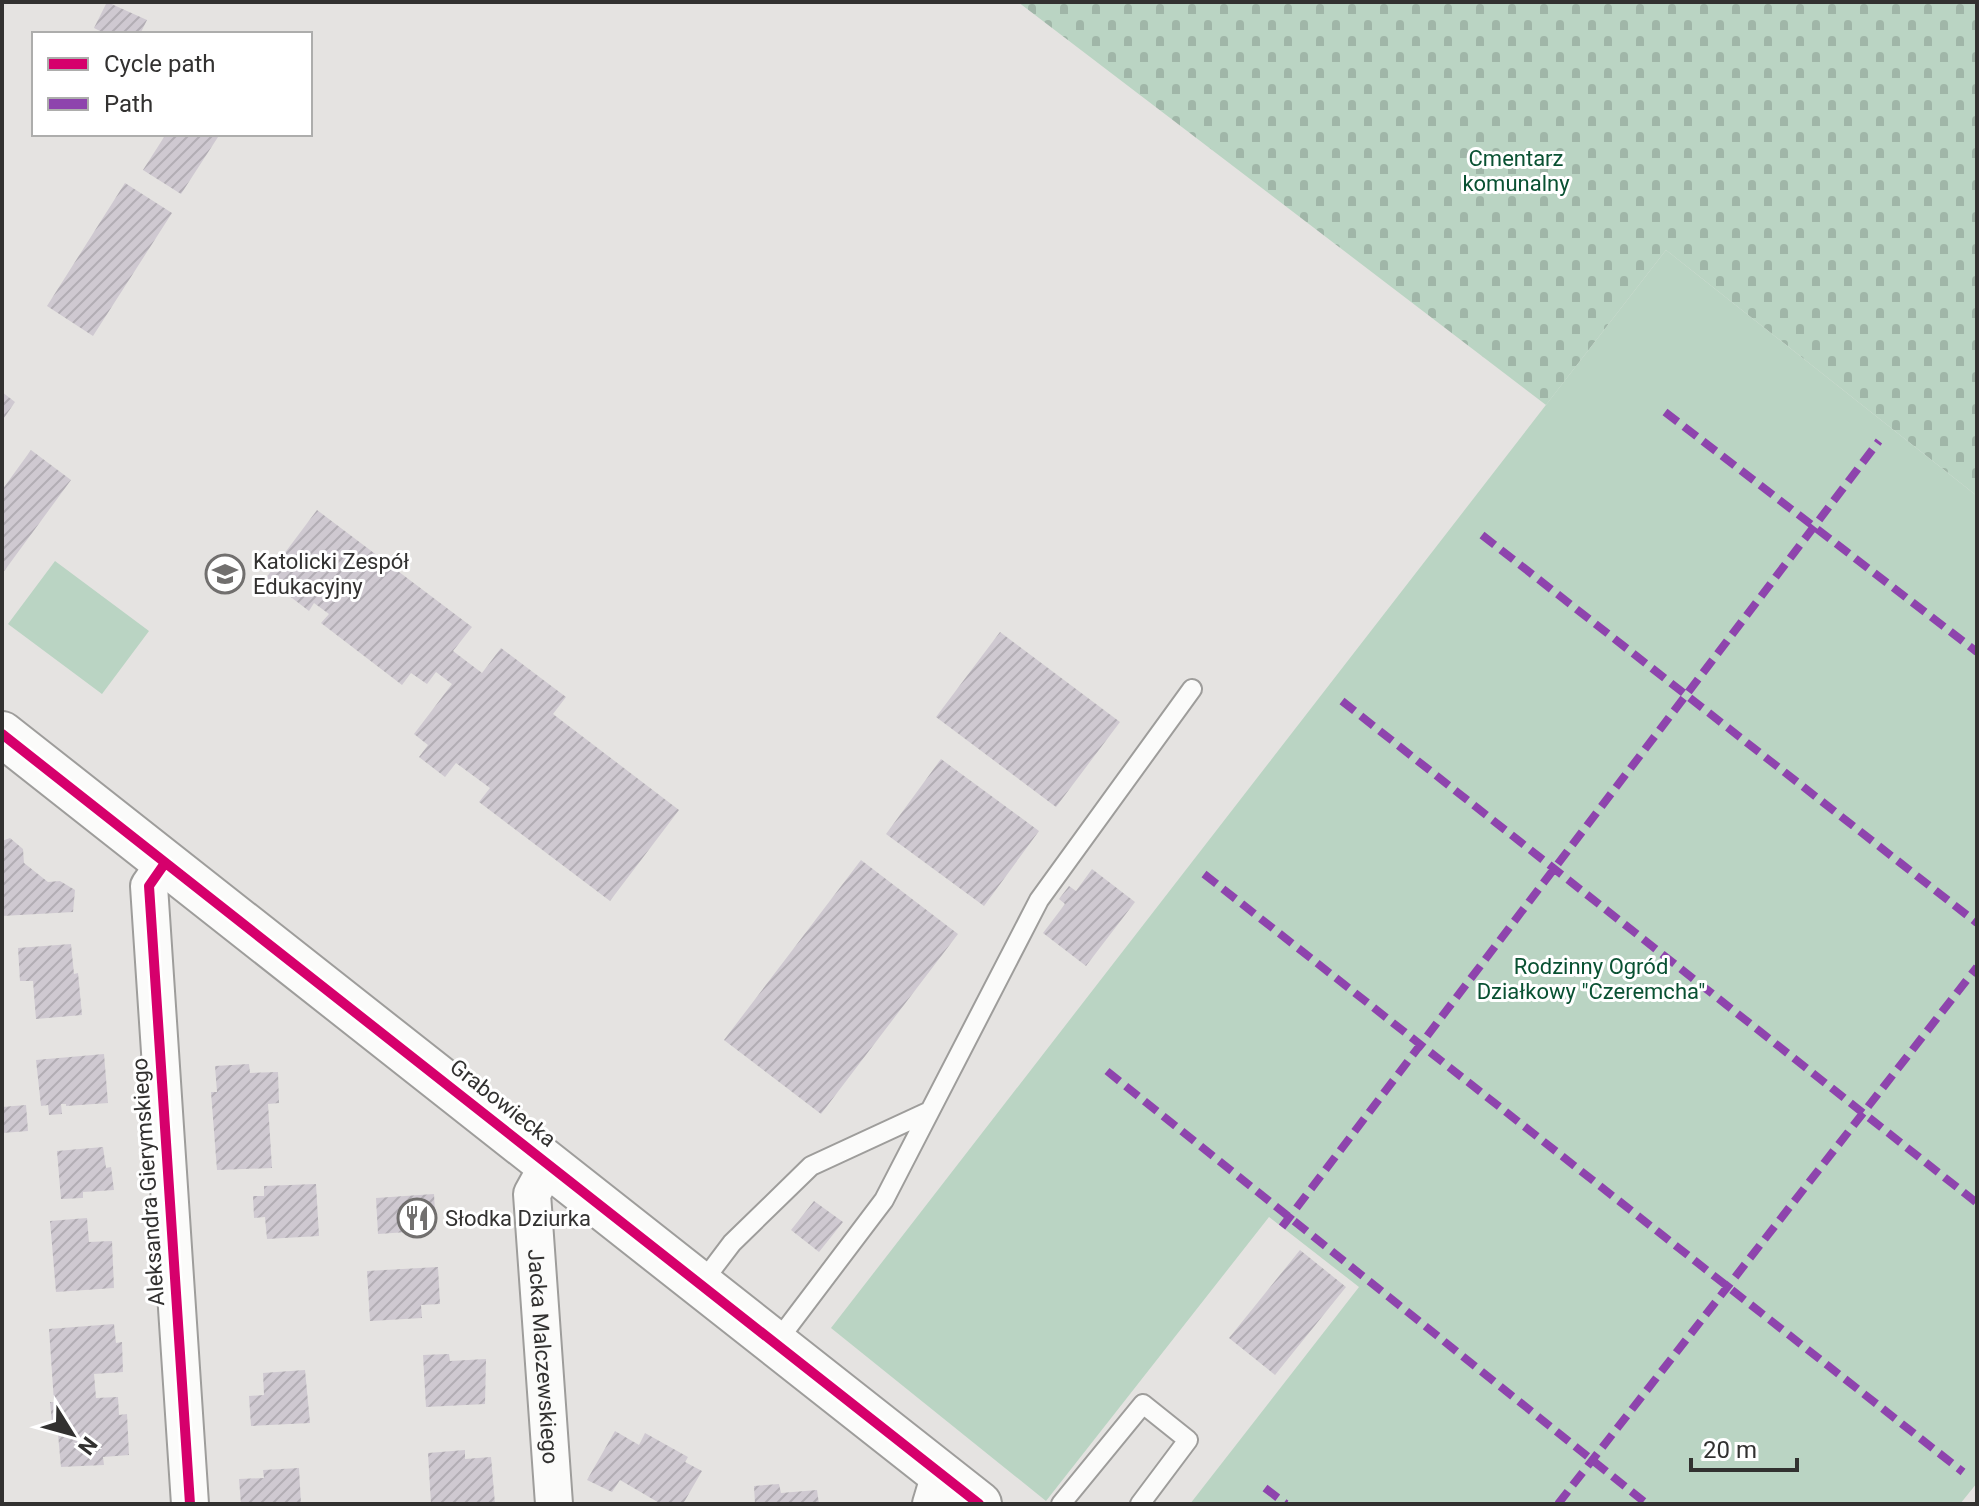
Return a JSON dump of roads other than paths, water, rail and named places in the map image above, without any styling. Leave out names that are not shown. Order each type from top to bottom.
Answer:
[{"type":"street","name":"Grabowiecka","points":[[2,734],[775,1344],[936,1489],[979,1504]]},
{"type":"street","name":"Aleksandra Gierymskiego","points":[[165,863],[149,886],[190,1504]]},
{"type":"street","name":"Jacka Malczewskiego","points":[[548,1165],[532,1194],[554,1504]]},
{"type":"lane","points":[[775,1344],[884,1200],[1039,900],[1192,689]]},
{"type":"lane","points":[[701,1285],[732,1243],[811,1166],[930,1111]]},
{"type":"lane","points":[[1061,1504],[1143,1404],[1188,1440],[1140,1504]]},
{"type":"place","name":"Katolicki Zespół Edukacyjny","points":[[225,574]]},
{"type":"place","name":"Słodka Dziurka","points":[[417,1218]]},
{"type":"park label","name":"Cmentarz komunalny","points":[[1516,170]]},
{"type":"park label","name":"Rodzinny Ogród Działkowy \"Czeremcha\"","points":[[1591,978]]}]
